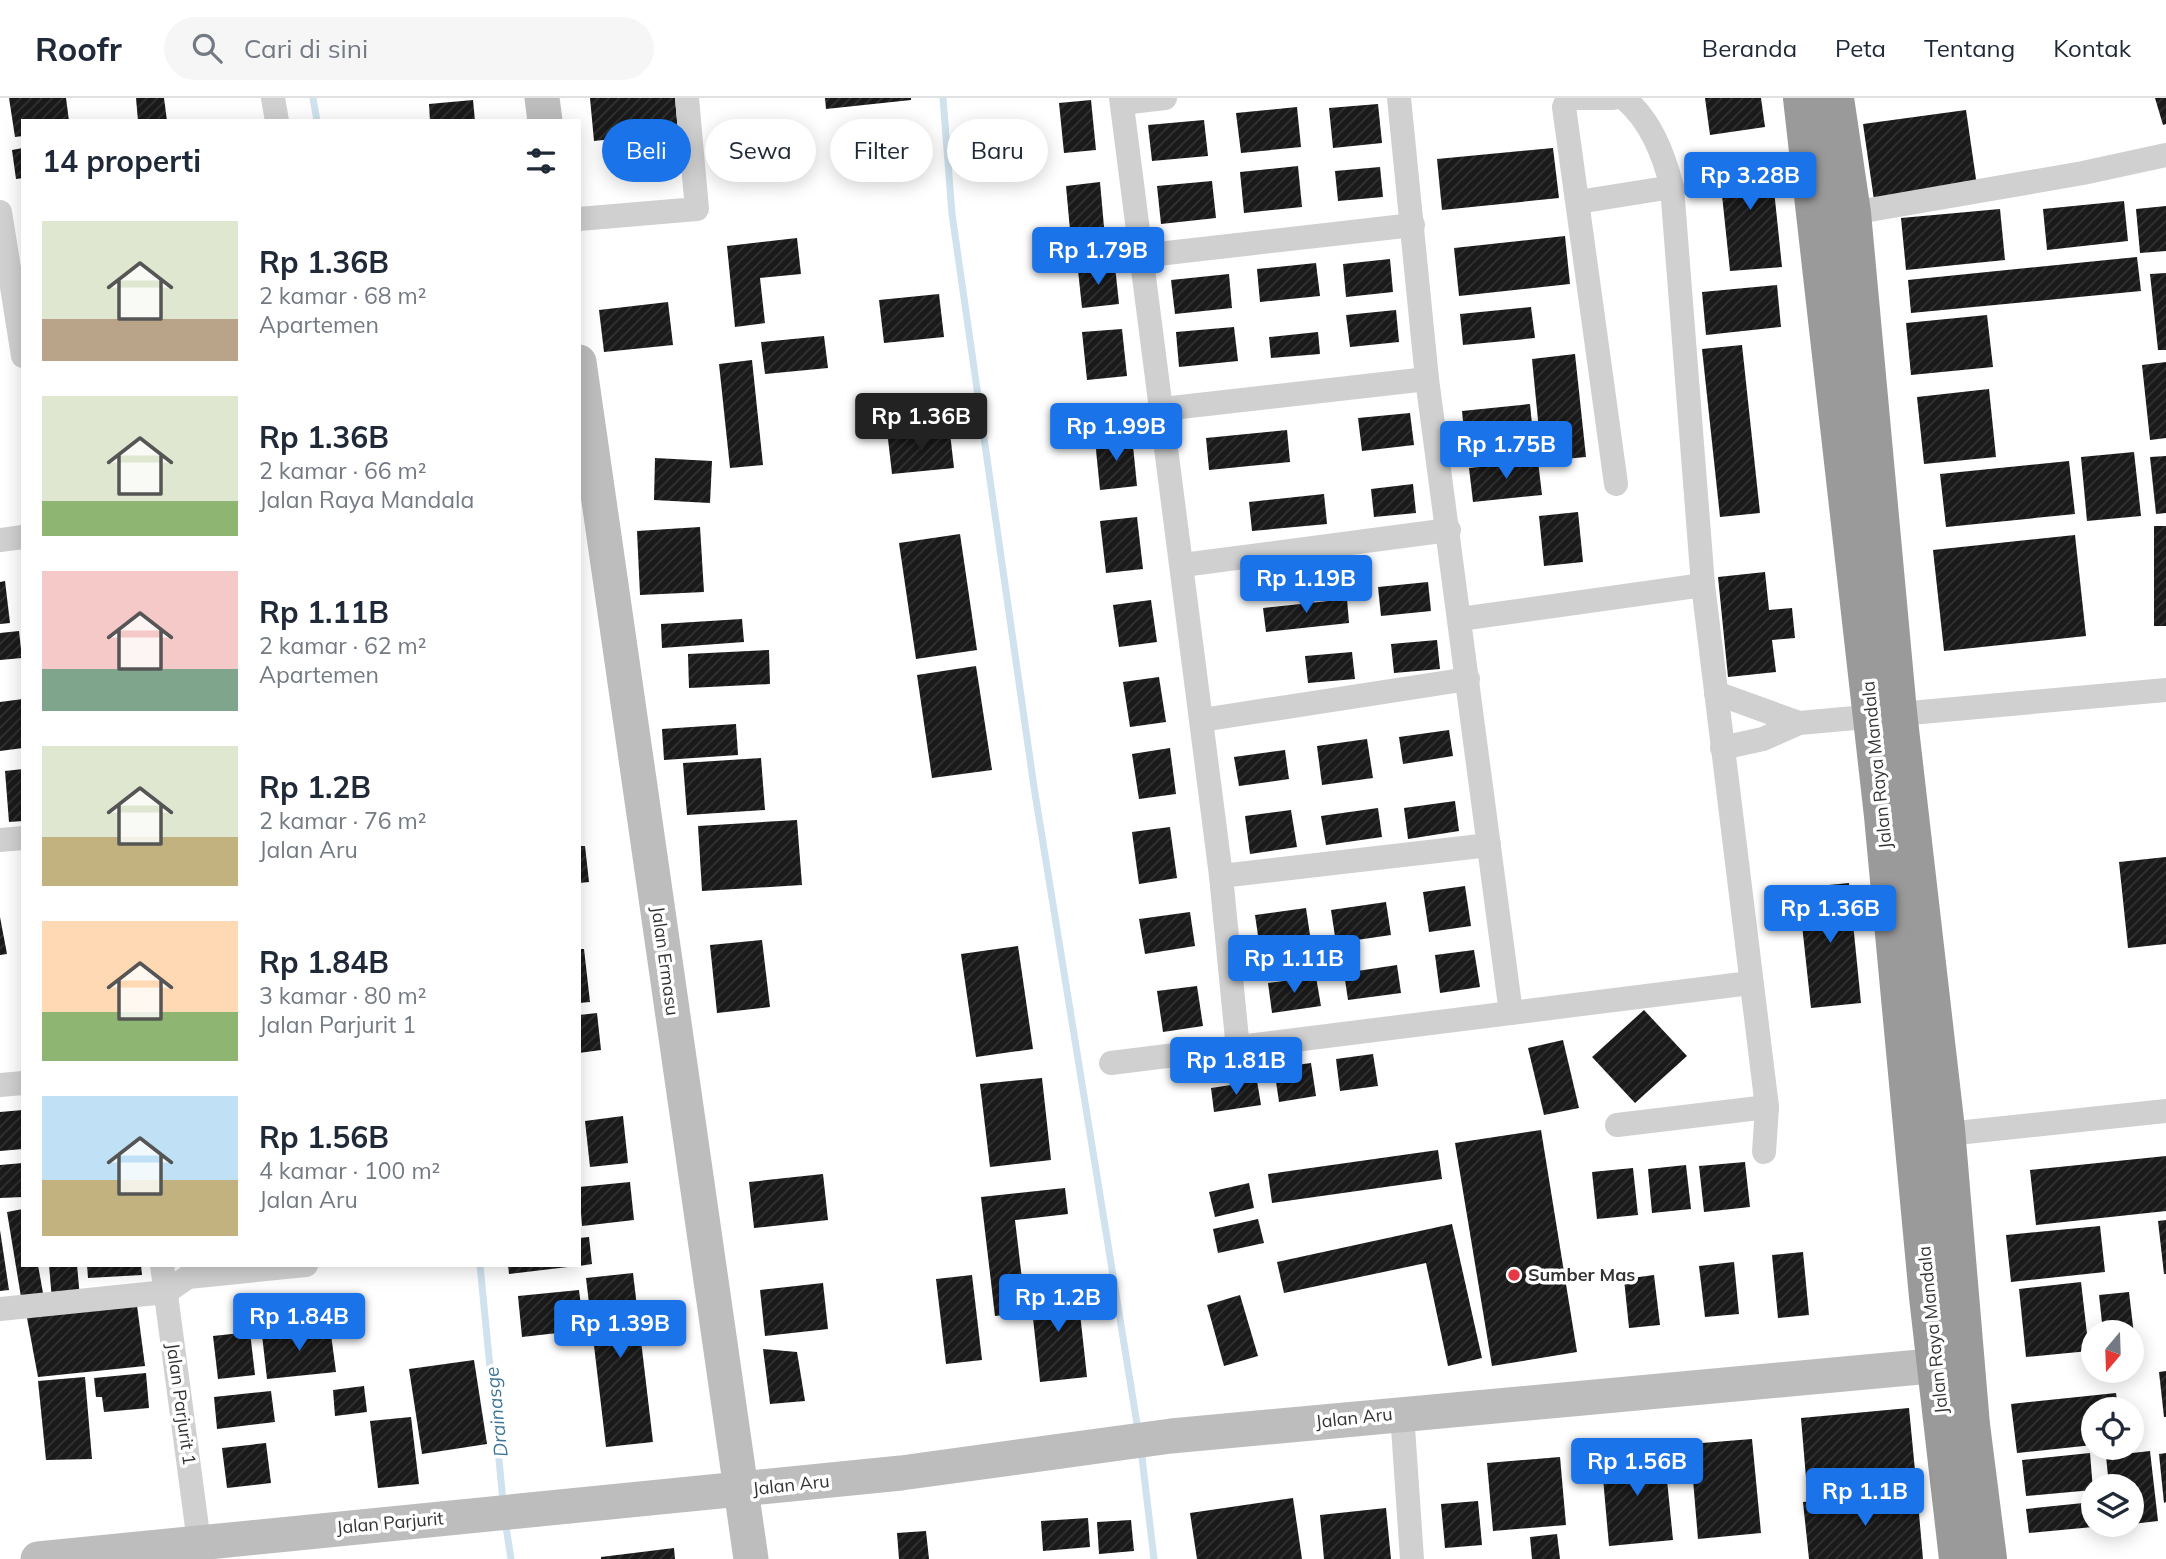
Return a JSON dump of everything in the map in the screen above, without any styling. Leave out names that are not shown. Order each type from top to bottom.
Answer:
[{"type":"highway","name":"Jalan Raya Mandala","points":[[1802,98],[1850,380],[1951,1364],[1988,1559]]},
{"type":"highway","name":"Jalan Raya Mandala","points":[[1835,98],[1852,213],[1850,380]]},
{"type":"highway","name":"Jalan Raya Mandala","points":[[1885,714],[1947,1134],[1958,1559]]},
{"type":"street","points":[[273,98],[277,119]]},
{"type":"street","points":[[542,98],[545,119]]},
{"type":"street","points":[[581,219],[696,209],[687,98]]},
{"type":"street","points":[[1165,98],[1122,101],[1202,720],[1238,1049]]},
{"type":"street","points":[[1399,98],[1427,379],[1511,1013]]},
{"type":"street","points":[[1613,98],[1568,98],[1564,102],[1616,484]]},
{"type":"street","points":[[1624,98],[1637,110],[1660,149],[1672,187],[1703,585],[1767,1107],[1764,1152]]},
{"type":"street","points":[[1852,213],[2083,173],[2166,155]]},
{"type":"street","points":[[1578,202],[1672,187]]},
{"type":"street","points":[[0,212],[12,305],[21,347]]},
{"type":"street","points":[[1140,256],[1413,225]]},
{"type":"street","name":"Jalan Ermasu","points":[[581,376],[751,1559]]},
{"type":"street","points":[[1163,409],[1427,379]]},
{"type":"street","points":[[1183,565],[1449,530]]},
{"type":"street","points":[[0,540],[21,537]]},
{"type":"street","points":[[1460,619],[1703,585]]},
{"type":"street","points":[[1202,720],[1468,678]]},
{"type":"street","points":[[1722,748],[1763,739],[1799,723],[2166,690]]},
{"type":"street","points":[[1716,693],[1799,723]]},
{"type":"street","points":[[0,840],[21,838]]},
{"type":"street","points":[[1221,876],[1489,845]]},
{"type":"street","points":[[1111,1063],[1750,983]]},
{"type":"street","points":[[0,1085],[21,1083]]},
{"type":"street","points":[[1617,1125],[1767,1107]]},
{"type":"street","points":[[1947,1134],[2166,1111]]},
{"type":"street","name":"Jalan Parjurit 1","points":[[162,1267],[199,1542]]},
{"type":"street","points":[[0,1309],[166,1292],[188,1277],[286,1267]]},
{"type":"street","name":"Jalan Aru","points":[[742,1490],[1110,1446],[1171,1436],[1951,1364]]},
{"type":"street","points":[[1402,1413],[1412,1559]]},
{"type":"street","name":"Jalan Parjurit","points":[[38,1559],[742,1490]]},
{"type":"building","points":[[9,98],[66,98],[69,119],[21,119],[21,136],[15,137]]},
{"type":"building","points":[[136,98],[164,98],[167,119],[138,119]]},
{"type":"building","points":[[590,98],[675,98],[677,119],[602,119],[602,140],[594,141]]},
{"type":"building","points":[[825,98],[911,98],[911,100],[826,109]]},
{"type":"building","points":[[1705,98],[1761,98],[1765,127],[1710,135]]},
{"type":"building","points":[[2155,98],[2166,98],[2166,124],[2163,125]]},
{"type":"building","points":[[473,100],[475,119],[430,119],[429,104]]},
{"type":"building","points":[[1091,100],[1096,150],[1064,153],[1059,103]]},
{"type":"building","points":[[1378,104],[1382,143],[1333,148],[1329,108]]},
{"type":"building","points":[[1297,107],[1301,147],[1241,153],[1236,113]]},
{"type":"building","points":[[1966,110],[1977,186],[1874,200],[1863,124]]},
{"type":"building","points":[[1204,120],[1208,156],[1152,161],[1148,125]]},
{"type":"building","points":[[21,148],[21,178],[16,179],[12,150]]},
{"type":"building","points":[[1553,148],[1559,198],[1442,210],[1437,159]]},
{"type":"building","points":[[1770,152],[1782,267],[1730,271],[1718,157]]},
{"type":"building","points":[[1298,166],[1302,207],[1244,213],[1240,172]]},
{"type":"building","points":[[1380,167],[1383,197],[1338,201],[1335,171]]},
{"type":"building","points":[[1212,181],[1216,218],[1161,224],[1157,186]]},
{"type":"building","points":[[1100,182],[1104,227],[1070,230],[1066,186]]},
{"type":"building","points":[[2124,201],[2128,241],[2047,250],[2043,209]]},
{"type":"building","points":[[2166,206],[2166,251],[2140,253],[2136,209]]},
{"type":"building","points":[[2000,209],[2005,260],[1906,270],[1901,218]]},
{"type":"building","points":[[1565,236],[1570,284],[1459,296],[1454,248]]},
{"type":"building","points":[[797,238],[801,274],[760,278],[765,323],[735,327],[727,246]]},
{"type":"building","points":[[2137,257],[2141,291],[1911,313],[1908,280]]},
{"type":"building","points":[[1390,259],[1393,292],[1346,297],[1343,264]]},
{"type":"building","points":[[1316,263],[1320,296],[1260,302],[1257,269]]},
{"type":"building","points":[[1115,266],[1119,304],[1082,308],[1078,270]]},
{"type":"building","points":[[2166,273],[2166,350],[2158,350],[2150,274]]},
{"type":"building","points":[[1229,274],[1232,308],[1175,314],[1171,280]]},
{"type":"building","points":[[1777,285],[1781,327],[1706,335],[1702,292]]},
{"type":"building","points":[[939,294],[944,337],[884,343],[879,300]]},
{"type":"building","points":[[668,302],[673,345],[604,352],[599,310]]},
{"type":"building","points":[[1531,307],[1535,338],[1463,345],[1460,314]]},
{"type":"building","points":[[1396,310],[1399,342],[1350,347],[1346,315]]},
{"type":"building","points":[[1987,315],[1993,367],[1911,375],[1906,323]]},
{"type":"building","points":[[1234,327],[1238,361],[1179,367],[1176,332]]},
{"type":"building","points":[[1122,329],[1127,376],[1087,380],[1082,332]]},
{"type":"building","points":[[1318,332],[1320,354],[1271,358],[1269,337]]},
{"type":"building","points":[[824,336],[828,368],[765,374],[761,342]]},
{"type":"building","points":[[1742,345],[1760,513],[1720,517],[1702,349]]},
{"type":"building","points":[[1575,354],[1586,457],[1542,461],[1532,359]]},
{"type":"building","points":[[752,360],[763,465],[730,468],[719,364]]},
{"type":"building","points":[[2166,362],[2166,438],[2150,440],[2142,365]]},
{"type":"building","points":[[1989,389],[1996,457],[1924,464],[1917,397]]},
{"type":"building","points":[[1530,404],[1534,445],[1466,452],[1462,411]]},
{"type":"building","points":[[1410,413],[1414,445],[1362,451],[1358,418]]},
{"type":"building","points":[[1287,430],[1290,462],[1209,470],[1206,438]]},
{"type":"building","points":[[950,433],[954,468],[892,474],[888,439]]},
{"type":"building","points":[[1132,436],[1137,486],[1100,490],[1095,440]]},
{"type":"building","points":[[2134,452],[2141,516],[2087,521],[2081,457]]},
{"type":"building","points":[[2166,456],[2166,513],[2156,514],[2150,457]]},
{"type":"building","points":[[655,458],[712,461],[710,503],[654,500]]},
{"type":"building","points":[[1538,461],[1542,495],[1473,502],[1469,468]]},
{"type":"building","points":[[2069,461],[2075,514],[1946,527],[1940,474]]},
{"type":"building","points":[[1413,484],[1416,513],[1374,517],[1371,489]]},
{"type":"building","points":[[1324,494],[1327,524],[1252,531],[1249,502]]},
{"type":"building","points":[[1578,512],[1583,562],[1544,566],[1539,516]]},
{"type":"building","points":[[1137,517],[1143,569],[1106,573],[1100,521]]},
{"type":"building","points":[[2154,526],[2166,526],[2166,626],[2154,626]]},
{"type":"building","points":[[700,527],[704,592],[640,595],[637,531]]},
{"type":"building","points":[[960,534],[977,650],[916,659],[899,543]]},
{"type":"building","points":[[2075,535],[2086,636],[1944,651],[1933,550]]},
{"type":"building","points":[[1765,572],[1769,610],[1792,608],[1795,638],[1772,640],[1776,672],[1728,677],[1718,577]]},
{"type":"building","points":[[5,581],[10,623],[0,624],[0,582]]},
{"type":"building","points":[[1428,582],[1431,611],[1381,616],[1378,587]]},
{"type":"building","points":[[1347,599],[1349,623],[1266,632],[1263,608]]},
{"type":"building","points":[[1151,600],[1157,642],[1119,647],[1113,605]]},
{"type":"building","points":[[742,619],[744,642],[662,648],[661,624]]},
{"type":"building","points":[[19,631],[21,658],[0,660],[0,633]]},
{"type":"building","points":[[1437,640],[1440,669],[1394,673],[1391,644]]},
{"type":"building","points":[[769,650],[770,684],[689,688],[688,654]]},
{"type":"building","points":[[1352,652],[1355,679],[1308,683],[1305,656]]},
{"type":"building","points":[[976,666],[992,770],[932,778],[917,675]]},
{"type":"building","points":[[1159,677],[1166,722],[1130,727],[1123,682]]},
{"type":"building","points":[[21,699],[21,748],[0,751],[0,702]]},
{"type":"building","points":[[736,724],[738,755],[664,760],[662,729]]},
{"type":"building","points":[[1449,730],[1453,756],[1403,764],[1399,737]]},
{"type":"building","points":[[1367,739],[1373,778],[1322,785],[1317,746]]},
{"type":"building","points":[[1170,748],[1176,794],[1139,799],[1132,754]]},
{"type":"building","points":[[1285,750],[1289,779],[1239,786],[1234,757]]},
{"type":"building","points":[[761,758],[765,810],[687,815],[683,763]]},
{"type":"building","points":[[21,769],[21,821],[9,822],[5,771]]},
{"type":"building","points":[[1455,801],[1459,831],[1408,839],[1404,808]]},
{"type":"building","points":[[1378,808],[1382,837],[1326,845],[1321,816]]},
{"type":"building","points":[[1291,810],[1297,847],[1250,854],[1245,816]]},
{"type":"building","points":[[797,820],[802,885],[702,891],[698,826]]},
{"type":"building","points":[[1170,827],[1177,878],[1139,884],[1132,832]]},
{"type":"building","points":[[581,846],[585,846],[589,882],[581,883]]},
{"type":"building","points":[[2166,857],[2166,944],[2128,948],[2119,862]]},
{"type":"building","points":[[1849,883],[1861,1003],[1811,1008],[1798,888]]},
{"type":"building","points":[[1465,886],[1471,926],[1429,932],[1423,892]]},
{"type":"building","points":[[1386,902],[1391,935],[1336,943],[1331,910]]},
{"type":"building","points":[[1306,908],[1311,942],[1260,949],[1255,915]]},
{"type":"building","points":[[1190,912],[1195,946],[1145,954],[1139,919]]},
{"type":"building","points":[[0,917],[7,954],[0,955]]},
{"type":"building","points":[[762,940],[770,1007],[717,1013],[710,945]]},
{"type":"building","points":[[1018,946],[1033,1049],[976,1057],[961,954]]},
{"type":"building","points":[[581,949],[584,949],[590,1002],[581,1003]]},
{"type":"building","points":[[1474,950],[1480,987],[1440,993],[1435,955]]},
{"type":"building","points":[[1397,965],[1401,993],[1348,1000],[1344,973]]},
{"type":"building","points":[[1316,977],[1321,1006],[1272,1013],[1268,983]]},
{"type":"building","points":[[1197,986],[1203,1026],[1163,1032],[1157,991]]},
{"type":"building","points":[[1644,1010],[1687,1056],[1635,1103],[1592,1057]]},
{"type":"building","points":[[597,1013],[601,1050],[581,1053],[581,1015]]},
{"type":"building","points":[[1563,1040],[1579,1108],[1544,1115],[1528,1048]]},
{"type":"building","points":[[1373,1054],[1378,1086],[1340,1091],[1336,1059]]},
{"type":"building","points":[[1311,1063],[1316,1096],[1279,1102],[1274,1068]]},
{"type":"building","points":[[1042,1078],[1051,1160],[990,1167],[980,1084]]},
{"type":"building","points":[[1257,1081],[1261,1105],[1214,1112],[1211,1088]]},
{"type":"building","points":[[21,1110],[21,1149],[0,1151],[0,1112]]},
{"type":"building","points":[[623,1116],[628,1163],[590,1167],[585,1121]]},
{"type":"building","points":[[1541,1130],[1577,1352],[1492,1366],[1455,1143]]},
{"type":"building","points":[[1438,1150],[1442,1179],[1272,1203],[1268,1174]]},
{"type":"building","points":[[2166,1156],[2166,1211],[2036,1225],[2030,1170]]},
{"type":"building","points":[[1745,1162],[1750,1207],[1704,1212],[1699,1166]]},
{"type":"building","points":[[21,1163],[21,1197],[0,1198],[0,1165]]},
{"type":"building","points":[[1686,1165],[1691,1209],[1652,1213],[1648,1169]]},
{"type":"building","points":[[1633,1168],[1638,1215],[1597,1219],[1592,1172]]},
{"type":"building","points":[[823,1174],[828,1220],[754,1228],[749,1182]]},
{"type":"building","points":[[630,1182],[634,1220],[582,1226],[581,1187]]},
{"type":"building","points":[[1249,1183],[1254,1208],[1215,1217],[1209,1192]]},
{"type":"building","points":[[1065,1188],[1068,1214],[1015,1220],[1026,1313],[995,1316],[981,1197]]},
{"type":"building","points":[[21,1209],[21,1267],[38,1267],[43,1293],[21,1297],[7,1212]]},
{"type":"building","points":[[1258,1219],[1264,1243],[1218,1253],[1213,1229]]},
{"type":"building","points":[[2166,1220],[2166,1274],[2164,1274],[2158,1221]]},
{"type":"building","points":[[1452,1224],[1482,1358],[1448,1366],[1426,1263],[1284,1293],[1277,1262]]},
{"type":"building","points":[[2100,1226],[2105,1272],[2011,1282],[2006,1235]]},
{"type":"building","points":[[0,1230],[9,1290],[0,1291]]},
{"type":"building","points":[[589,1237],[592,1264],[581,1266],[581,1238]]},
{"type":"building","points":[[1803,1252],[1809,1315],[1778,1318],[1772,1255]]},
{"type":"building","points":[[1734,1262],[1739,1314],[1705,1317],[1699,1266]]},
{"type":"building","points":[[49,1267],[77,1267],[80,1298],[52,1300]]},
{"type":"building","points":[[87,1267],[141,1267],[142,1275],[88,1278]]},
{"type":"building","points":[[508,1267],[568,1267],[509,1274]]},
{"type":"building","points":[[633,1273],[653,1442],[606,1447],[586,1278]]},
{"type":"building","points":[[972,1275],[982,1360],[946,1364],[936,1279]]},
{"type":"building","points":[[1654,1275],[1660,1325],[1629,1328],[1624,1279]]},
{"type":"building","points":[[2081,1282],[2085,1320],[2081,1320],[2081,1352],[2026,1357],[2019,1289]]},
{"type":"building","points":[[823,1283],[828,1329],[765,1336],[760,1290]]},
{"type":"building","points":[[1077,1286],[1087,1377],[1040,1382],[1030,1291]]},
{"type":"building","points":[[579,1290],[584,1330],[522,1337],[518,1296]]},
{"type":"building","points":[[2129,1292],[2132,1320],[2102,1320],[2099,1295]]},
{"type":"building","points":[[1240,1295],[1258,1356],[1224,1366],[1207,1305]]},
{"type":"building","points":[[136,1298],[145,1366],[38,1377],[27,1318]]},
{"type":"building","points":[[330,1327],[336,1372],[267,1379],[262,1335]]},
{"type":"building","points":[[250,1332],[255,1375],[218,1379],[213,1336]]},
{"type":"building","points":[[763,1349],[797,1352],[805,1401],[770,1404]]},
{"type":"building","points":[[474,1360],[487,1444],[422,1454],[409,1369]]},
{"type":"building","points":[[2166,1371],[2166,1417],[2164,1417],[2159,1372]]},
{"type":"building","points":[[146,1373],[149,1408],[104,1412],[102,1397],[96,1397],[94,1378]]},
{"type":"building","points":[[85,1377],[92,1459],[46,1460],[38,1381]]},
{"type":"building","points":[[364,1386],[367,1412],[335,1416],[333,1390]]},
{"type":"building","points":[[271,1391],[275,1422],[217,1429],[214,1397]]},
{"type":"building","points":[[2116,1393],[2116,1397],[2081,1397],[2081,1446],[2017,1453],[2011,1404]]},
{"type":"building","points":[[1909,1408],[1916,1481],[1807,1490],[1801,1418]]},
{"type":"building","points":[[411,1417],[419,1484],[378,1488],[370,1421]]},
{"type":"building","points":[[1752,1439],[1761,1533],[1698,1539],[1690,1444]]},
{"type":"building","points":[[266,1443],[271,1483],[227,1488],[222,1448]]},
{"type":"building","points":[[1664,1450],[1673,1540],[1609,1546],[1601,1455]]},
{"type":"building","points":[[2150,1451],[2158,1521],[2144,1523],[2144,1474],[2108,1474],[2106,1460],[2144,1460],[2144,1452]]},
{"type":"building","points":[[2166,1453],[2166,1502],[2164,1503],[2159,1454]]},
{"type":"building","points":[[2081,1454],[2081,1460],[2091,1460],[2092,1474],[2081,1474],[2081,1491],[2026,1496],[2022,1460]]},
{"type":"building","points":[[1560,1457],[1566,1525],[1493,1531],[1487,1463]]},
{"type":"building","points":[[1917,1491],[1923,1559],[1809,1559],[1803,1502]]},
{"type":"building","points":[[1293,1498],[1302,1559],[1197,1559],[1190,1513]]},
{"type":"building","points":[[1478,1501],[1482,1545],[1445,1548],[1441,1504]]},
{"type":"building","points":[[2081,1503],[2081,1528],[2029,1533],[2026,1509]]},
{"type":"building","points":[[1386,1508],[1391,1559],[1324,1559],[1320,1515]]},
{"type":"building","points":[[1088,1518],[1090,1547],[1043,1551],[1041,1521]]},
{"type":"building","points":[[1131,1520],[1134,1551],[1099,1554],[1097,1522]]},
{"type":"building","points":[[926,1531],[929,1559],[899,1559],[897,1533]]},
{"type":"building","points":[[1557,1534],[1560,1559],[1532,1559],[1530,1537]]},
{"type":"building","points":[[674,1548],[675,1559],[601,1559],[601,1557]]},
{"type":"waterway","name":"Drainasge","points":[[313,98],[317,119]]},
{"type":"waterway","points":[[943,98],[952,214],[1034,787],[1138,1430]]},
{"type":"waterway","name":"Drainasge","points":[[480,1267],[503,1501]]},
{"type":"waterway","points":[[1141,1449],[1154,1559]]},
{"type":"waterway","name":"Drainasge","points":[[505,1520],[511,1559]]},
{"type":"place","name":"Sumber Mas","points":[[1514,1275]]}]
